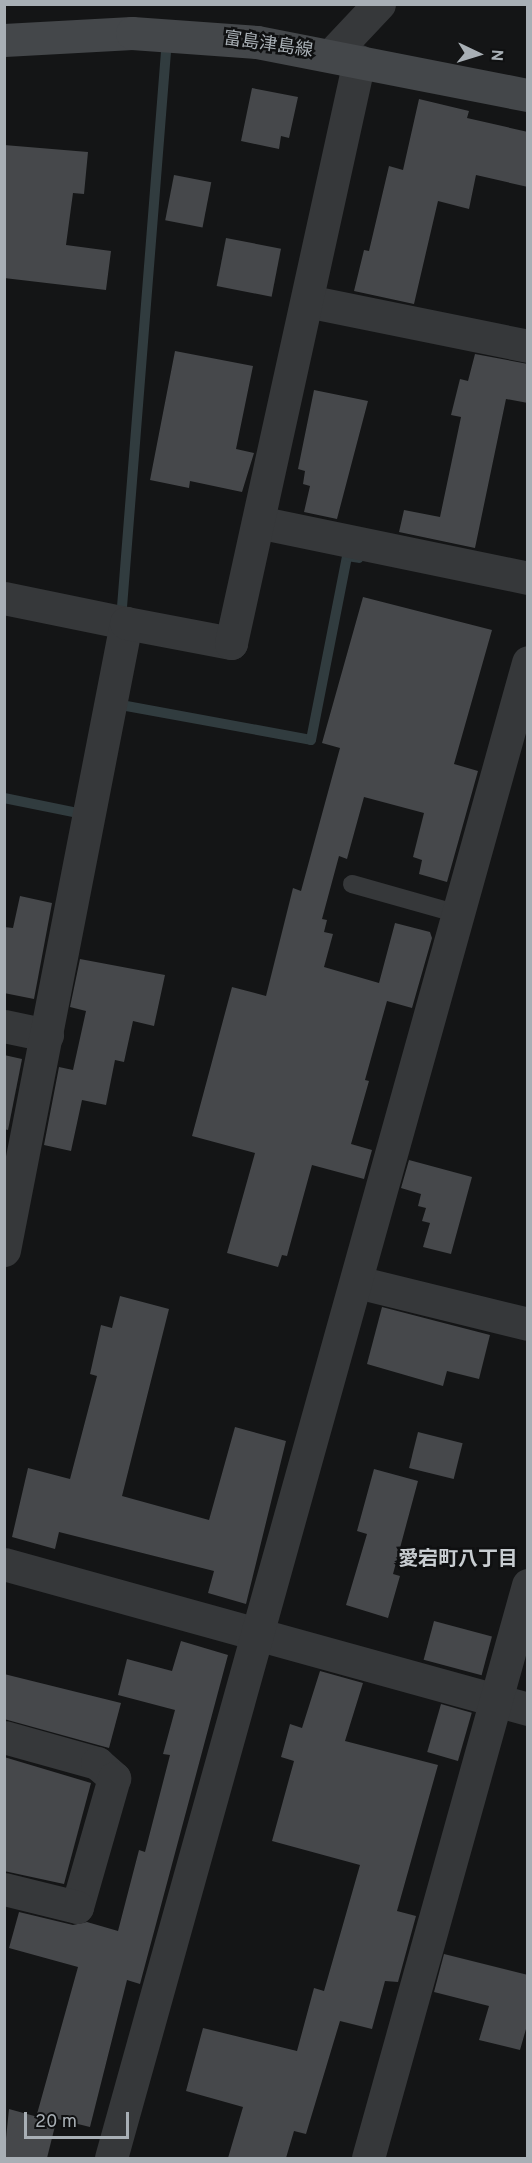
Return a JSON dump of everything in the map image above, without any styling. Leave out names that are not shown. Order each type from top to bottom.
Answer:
[{"type":"main road","name":"富島津島線","points":[[4,40],[132,33],[257,42],[528,95]]},
{"type":"street","points":[[4,598],[231,644],[307,301],[345,58],[379,4]]},
{"type":"street","points":[[307,301],[528,346]]},
{"type":"street","points":[[258,522],[528,578]]},
{"type":"street","points":[[4,1250],[126,623]]},
{"type":"street","points":[[111,2158],[259,1635],[528,662]]},
{"type":"street","points":[[4,1026],[47,1035]]},
{"type":"street","points":[[357,1282],[528,1324]]},
{"type":"street","points":[[4,1564],[528,1709]]},
{"type":"street","points":[[368,2158],[528,1586]]},
{"type":"street","points":[[4,1737],[97,1763],[114,1778],[77,1907],[4,1889]]},
{"type":"lane","points":[[352,884],[458,914]]},
{"type":"building","points":[[252,88],[298,97],[289,138],[281,136],[279,149],[241,141]]},
{"type":"building","points":[[419,99],[469,111],[467,118],[528,132],[528,187],[476,175],[469,209],[438,201],[414,304],[354,291],[364,250],[369,251],[389,166],[403,170]]},
{"type":"building","points":[[4,145],[88,152],[84,194],[73,193],[66,245],[111,251],[106,290],[4,278]]},
{"type":"building","points":[[174,175],[211,182],[203,227],[165,220]]},
{"type":"building","points":[[226,238],[281,249],[272,297],[217,286]]},
{"type":"building","points":[[175,351],[253,366],[236,449],[254,453],[242,492],[190,481],[189,488],[150,480]]},
{"type":"building","points":[[475,354],[528,364],[528,403],[506,399],[475,548],[399,532],[404,510],[440,517],[461,417],[451,415],[460,379],[468,381]]},
{"type":"building","points":[[314,390],[368,401],[337,519],[304,512],[310,486],[303,484],[305,471],[298,469]]},
{"type":"building","points":[[363,597],[492,630],[454,764],[478,771],[447,882],[419,874],[422,860],[413,857],[424,813],[364,797],[347,859],[339,856],[322,919],[327,920],[324,932],[333,934],[324,967],[379,983],[395,923],[430,932],[432,938],[412,1008],[387,1001],[365,1080],[369,1081],[351,1144],[372,1150],[364,1179],[312,1165],[287,1256],[282,1255],[278,1267],[227,1253],[255,1153],[192,1136],[232,987],[266,996],[293,888],[301,891],[340,748],[322,743]]},
{"type":"building","points":[[20,896],[52,903],[34,999],[4,993],[4,927],[13,928]]},
{"type":"building","points":[[80,959],[165,975],[154,1026],[133,1021],[124,1062],[115,1060],[106,1105],[82,1100],[71,1151],[44,1145],[59,1067],[73,1070],[86,1011],[70,1007]]},
{"type":"building","points":[[4,1055],[22,1059],[8,1130],[4,1129]]},
{"type":"building","points":[[409,1160],[472,1177],[451,1254],[423,1247],[430,1223],[422,1221],[426,1208],[418,1206],[421,1194],[401,1188]]},
{"type":"building","points":[[120,1296],[169,1309],[122,1496],[209,1520],[235,1427],[286,1441],[246,1604],[208,1593],[214,1571],[59,1532],[55,1549],[12,1537],[28,1468],[70,1479],[97,1376],[90,1374],[101,1325],[112,1328]]},
{"type":"building","points":[[382,1307],[490,1335],[479,1379],[447,1371],[443,1386],[367,1364]]},
{"type":"building","points":[[418,1432],[463,1443],[454,1479],[409,1468]]},
{"type":"building","points":[[374,1469],[418,1481],[393,1574],[400,1576],[388,1618],[346,1605],[367,1534],[357,1531]]},
{"type":"building","points":[[434,1621],[492,1637],[482,1675],[424,1660]]},
{"type":"building","points":[[181,1641],[228,1655],[140,1984],[127,1980],[90,2127],[37,2114],[78,1967],[9,1948],[19,1912],[73,1925],[87,1922],[118,1931],[139,1850],[145,1852],[170,1755],[163,1754],[175,1710],[118,1695],[127,1659],[172,1671]]},
{"type":"building","points":[[320,1671],[363,1683],[345,1741],[438,1765],[397,1911],[416,1916],[398,1982],[385,1981],[372,2029],[340,2021],[306,2134],[294,2131],[286,2158],[228,2158],[243,2107],[186,2091],[203,2028],[297,2051],[314,1988],[324,1991],[360,1865],[272,1841],[294,1761],[281,1757],[290,1724],[302,1728]]},
{"type":"building","points":[[4,1674],[121,1703],[109,1748],[4,1719]]},
{"type":"building","points":[[441,1704],[472,1713],[458,1761],[427,1752]]},
{"type":"building","points":[[4,1757],[91,1783],[64,1884],[4,1871]]},
{"type":"building","points":[[444,1954],[528,1975],[528,2022],[520,2050],[479,2040],[489,2006],[434,1992]]},
{"type":"building","points":[[9,2109],[56,2122],[47,2158],[4,2158]]},
{"type":"waterway","points":[[122,607],[166,52]]},
{"type":"waterway","points":[[121,705],[311,740],[347,556],[359,558]]},
{"type":"waterway","points":[[4,798],[78,813],[80,805]]},
{"type":"district","name":"愛宕町八丁目","points":[[458,1560]]}]
